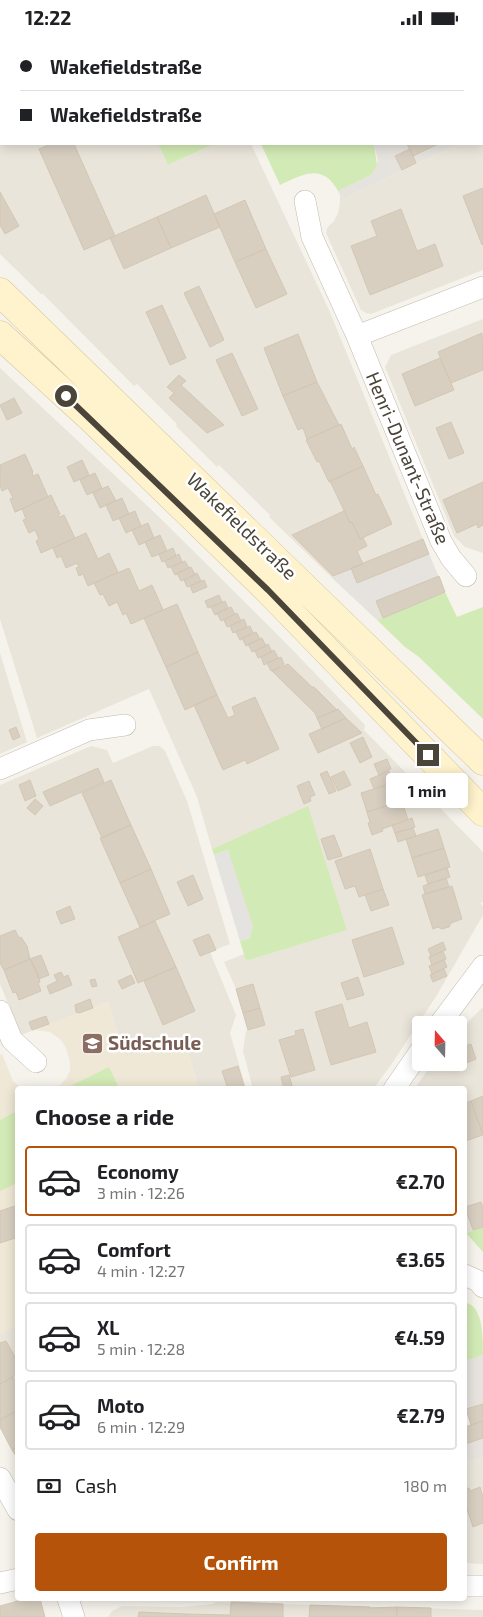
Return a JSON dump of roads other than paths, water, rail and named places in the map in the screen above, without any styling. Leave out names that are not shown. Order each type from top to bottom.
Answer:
[{"type":"main road","name":"Wakefieldstraße","points":[[0,292],[483,761]]},
{"type":"main road","name":"Wakefieldstraße","points":[[0,335],[93,420],[268,590],[483,812]]},
{"type":"street","name":"Henri-Dunant-Straße","points":[[305,201],[312,237],[357,336],[441,541],[451,558],[466,576]]},
{"type":"street","points":[[357,336],[483,287]]},
{"type":"street","points":[[0,769],[89,730],[125,725]]},
{"type":"street","points":[[446,1016],[483,966]]},
{"type":"street","points":[[0,1011],[12,1040],[36,1062]]},
{"type":"street","points":[[396,1086],[412,1063]]},
{"type":"street","points":[[467,1276],[478,1281],[483,1287]]},
{"type":"street","points":[[0,1478],[15,1505]]},
{"type":"street","points":[[0,1583],[15,1580]]},
{"type":"street","points":[[467,1586],[483,1586]]},
{"type":"street","points":[[69,1601],[74,1617]]},
{"type":"place","name":"Südschule","points":[[92,1043]]}]
